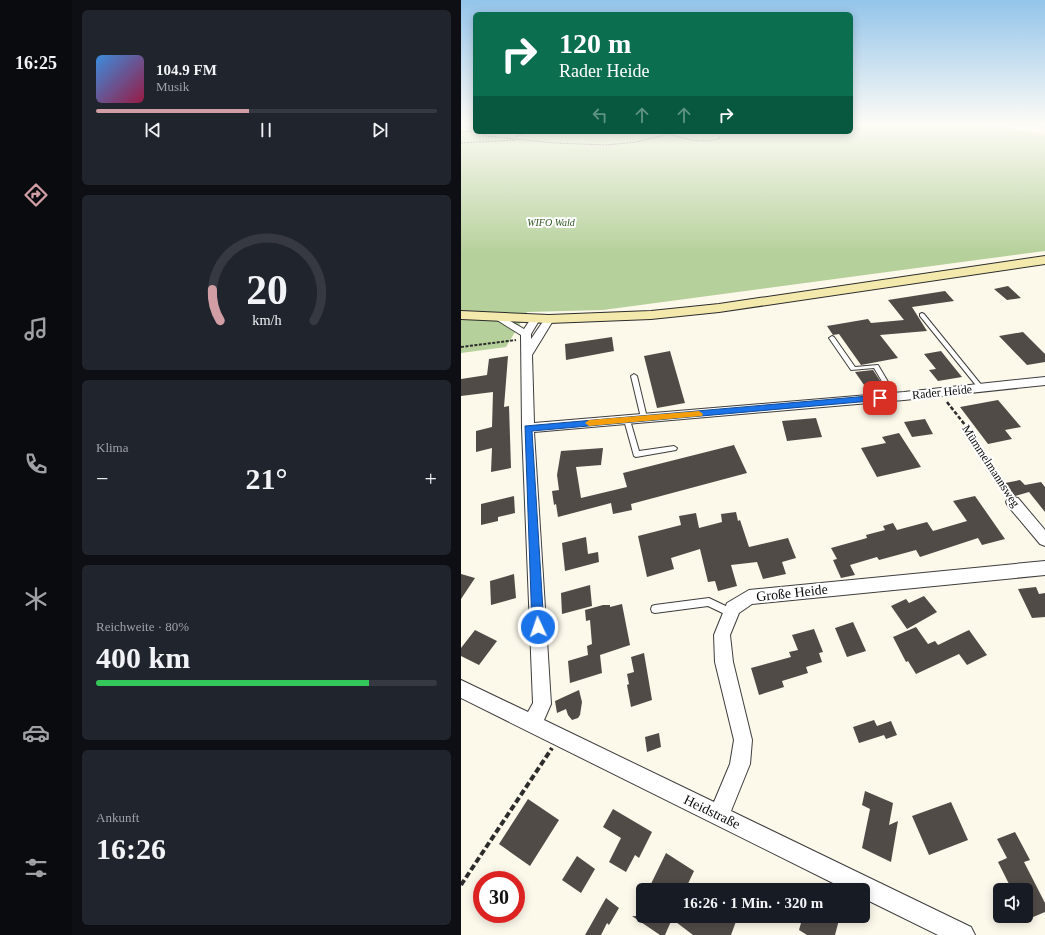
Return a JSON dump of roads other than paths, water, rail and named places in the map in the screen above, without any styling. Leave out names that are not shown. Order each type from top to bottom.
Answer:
[{"type":"main road","points":[[461,315],[543,319],[651,315],[719,308],[1045,260]]},
{"type":"street","points":[[500,318],[526,334]]},
{"type":"street","points":[[526,334],[543,319]]},
{"type":"street","points":[[527,350],[543,319]]},
{"type":"street","points":[[526,334],[528,428],[542,704],[532,724]]},
{"type":"street","name":"Rader Heide","points":[[528,428],[894,397],[1045,381]]},
{"type":"street","name":"Mümmelmannsweg","points":[[1013,502],[1045,540]]},
{"type":"street","name":"Große Heide","points":[[719,816],[740,764],[743,740],[724,662],[722,634],[733,608],[749,597],[1045,568]]},
{"type":"street","name":"Heidstraße","points":[[461,689],[963,935]]},
{"type":"lane","points":[[923,315],[981,388]]},
{"type":"lane","points":[[832,338],[853,370],[876,366],[894,397]]},
{"type":"lane","points":[[634,376],[644,418]]},
{"type":"lane","points":[[627,420],[636,454],[674,448]]},
{"type":"lane","points":[[655,609],[709,602],[731,613]]},
{"type":"park label","name":"WIFO Wald","points":[[551,222]]}]
